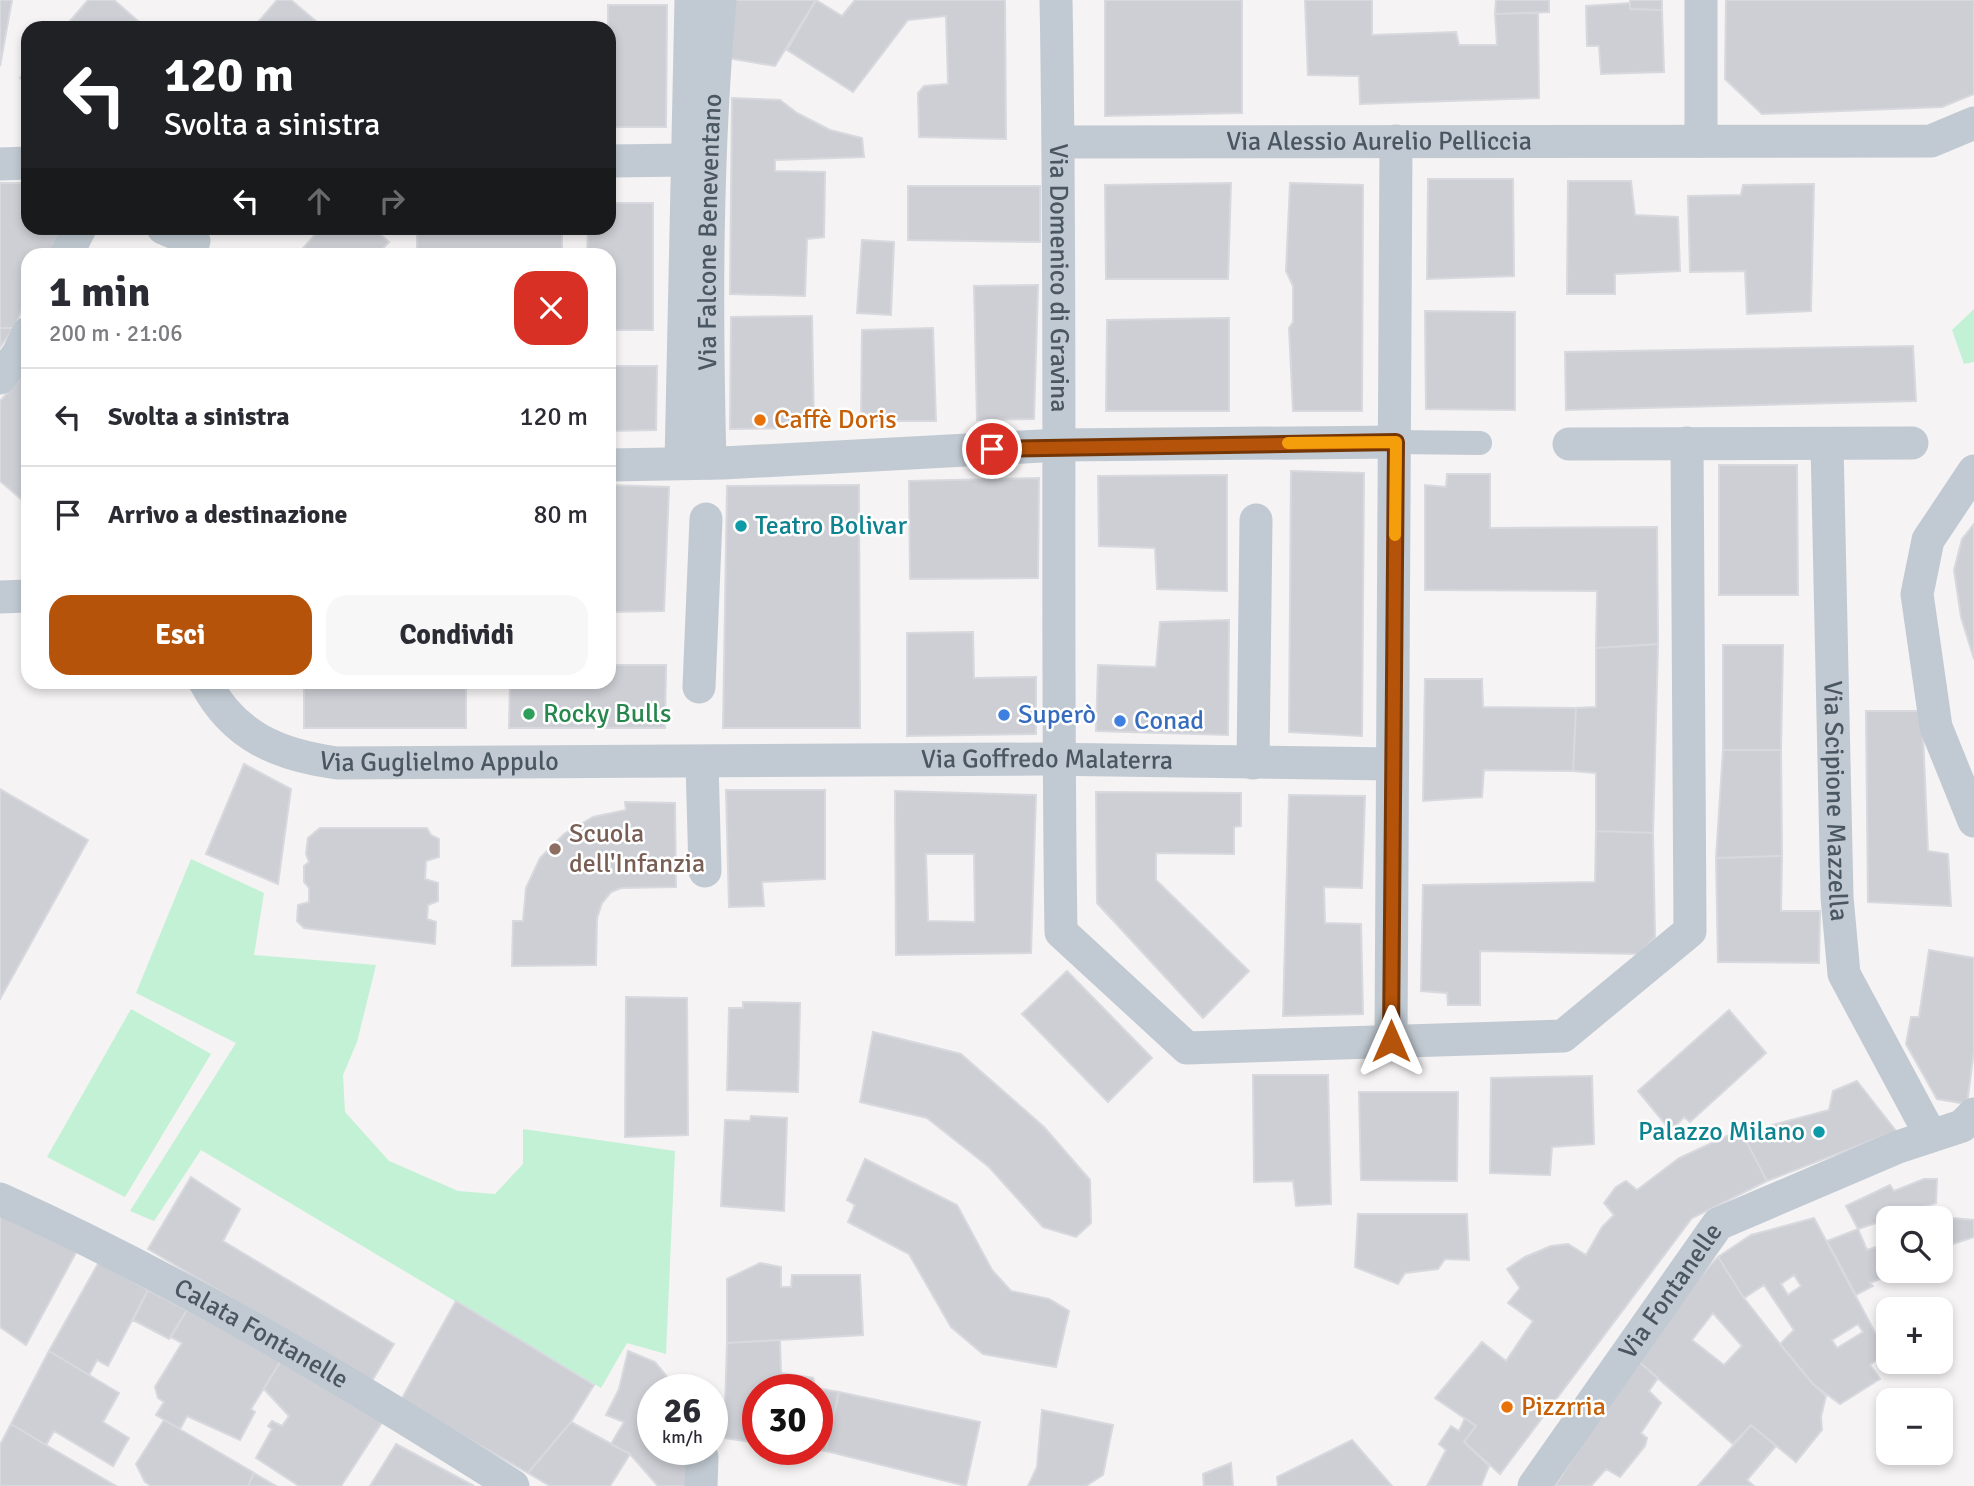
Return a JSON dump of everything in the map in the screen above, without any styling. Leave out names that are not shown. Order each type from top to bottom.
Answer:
[{"type":"street","name":"Via Falcone Beneventano","points":[[691,0],[687,160],[695,463]]},
{"type":"street","name":"Via Falcone Beneventano","points":[[695,463],[712,80],[720,0]]},
{"type":"street","name":"Via Domenico di Gravina","points":[[1056,0],[1061,445],[1057,759],[1061,932],[1187,1048],[1563,1036],[1690,931],[1687,443]]},
{"type":"street","points":[[1701,0],[1701,141]]},
{"type":"street","name":"Via Alessio Aurelio Pelliccia","points":[[1059,142],[1931,141],[1974,123]]},
{"type":"street","points":[[1391,1041],[1396,141]]},
{"type":"street","points":[[616,161],[687,160]]},
{"type":"street","points":[[0,163],[21,163]]},
{"type":"street","points":[[183,235],[200,241]]},
{"type":"street","points":[[0,378],[21,348]]},
{"type":"street","points":[[616,464],[695,463],[1061,445],[1480,443]]},
{"type":"street","points":[[1569,444],[1912,443]]},
{"type":"street","name":"Via Scipione Mazzella","points":[[1827,444],[1837,897],[1844,974],[1931,1136]]},
{"type":"street","points":[[1974,471],[1928,540],[1917,594],[1936,727],[1974,821]]},
{"type":"street","points":[[699,687],[706,519]]},
{"type":"street","points":[[1253,763],[1256,520]]},
{"type":"street","points":[[0,597],[21,596]]},
{"type":"street","name":"Via Guglielmo Appulo","points":[[209,689],[235,721],[265,746],[296,757],[337,763],[702,763]]},
{"type":"street","name":"Via Goffredo Malaterra","points":[[702,763],[1057,759],[1392,764]]},
{"type":"street","points":[[702,763],[705,871]]},
{"type":"street","name":"Via Fontanelle","points":[[1534,1486],[1718,1224],[1898,1147],[1962,1126],[1974,1114]]},
{"type":"street","name":"Calata Fontanelle","points":[[0,1199],[94,1241],[398,1413],[513,1486]]},
{"type":"green space","points":[[1974,309],[1974,362],[1964,364],[1952,330]]},
{"type":"green space","points":[[191,859],[264,893],[254,955],[376,965],[357,1042],[343,1075],[345,1112],[389,1161],[458,1191],[495,1194],[523,1164],[523,1129],[675,1151],[666,1354],[627,1343],[601,1388],[201,1150],[154,1221],[130,1211],[236,1043],[136,993]]},
{"type":"green space","points":[[131,1009],[211,1054],[125,1197],[47,1157]]},
{"type":"building","points":[[0,0],[12,0],[0,66]]},
{"type":"building","points":[[88,0],[114,0],[138,21],[70,21]]},
{"type":"building","points":[[277,0],[291,0],[316,21],[259,21]]},
{"type":"building","points":[[734,0],[816,0],[775,66],[727,58]]},
{"type":"building","points":[[816,0],[842,16],[855,0],[1005,0],[1006,139],[919,137],[918,93],[924,86],[948,84],[946,16],[908,20],[853,92],[787,50]]},
{"type":"building","points":[[1105,0],[1242,0],[1242,113],[1105,116]]},
{"type":"building","points":[[1305,0],[1372,0],[1372,35],[1456,32],[1459,45],[1497,45],[1495,14],[1538,13],[1539,98],[1360,104],[1359,76],[1308,75]]},
{"type":"building","points":[[1496,0],[1549,0],[1549,12],[1495,14]]},
{"type":"building","points":[[1630,0],[1662,0],[1662,10],[1630,9]]},
{"type":"building","points":[[1726,0],[1974,0],[1974,94],[1942,107],[1762,114],[1725,79]]},
{"type":"building","points":[[1630,3],[1630,9],[1662,10],[1664,72],[1601,74],[1599,46],[1587,46],[1586,6]]},
{"type":"building","points":[[608,5],[667,5],[666,127],[616,127],[616,21],[608,21]]},
{"type":"building","points":[[732,98],[780,100],[797,113],[830,130],[862,138],[864,157],[775,160],[775,171],[825,172],[824,237],[807,239],[805,296],[730,294]]},
{"type":"building","points":[[1428,179],[1513,179],[1514,276],[1427,279]]},
{"type":"building","points":[[1568,181],[1631,181],[1635,215],[1678,217],[1680,271],[1615,274],[1615,294],[1567,294]]},
{"type":"building","points":[[0,183],[21,183],[21,235],[66,235],[60,248],[21,248],[21,312],[14,328],[0,328]]},
{"type":"building","points":[[1231,183],[1228,279],[1106,279],[1105,185]]},
{"type":"building","points":[[1290,183],[1363,185],[1362,411],[1293,411],[1289,328],[1293,322],[1293,286],[1286,271]]},
{"type":"building","points":[[1814,184],[1811,311],[1747,314],[1745,271],[1690,272],[1688,196],[1741,195],[1743,185]]},
{"type":"building","points":[[908,186],[1040,186],[1040,242],[908,240]]},
{"type":"building","points":[[616,203],[653,203],[653,330],[616,330],[616,248],[587,248],[588,235],[616,235]]},
{"type":"building","points":[[315,235],[381,235],[389,242],[383,248],[303,248]]},
{"type":"building","points":[[417,235],[562,235],[562,248],[417,248]]},
{"type":"building","points":[[862,240],[894,242],[891,315],[857,313]]},
{"type":"building","points":[[1038,285],[1034,419],[977,420],[974,286]]},
{"type":"building","points":[[1425,311],[1515,312],[1515,410],[1426,409]]},
{"type":"building","points":[[812,316],[814,428],[730,429],[731,317]]},
{"type":"building","points":[[1229,318],[1229,411],[1106,411],[1107,320]]},
{"type":"building","points":[[0,328],[14,328],[0,347]]},
{"type":"building","points":[[933,328],[936,421],[861,421],[862,330]]},
{"type":"building","points":[[1913,346],[1916,401],[1566,410],[1565,352]]},
{"type":"building","points":[[616,366],[657,366],[656,430],[616,431]]},
{"type":"building","points":[[21,378],[21,499],[0,481],[0,401]]},
{"type":"building","points":[[1719,465],[1797,465],[1798,595],[1719,595]]},
{"type":"building","points":[[1291,471],[1364,473],[1362,736],[1289,732]]},
{"type":"building","points":[[1447,474],[1490,474],[1490,528],[1657,527],[1658,644],[1596,648],[1597,591],[1425,590],[1425,485],[1446,487]]},
{"type":"building","points":[[1227,475],[1227,591],[1157,589],[1155,548],[1099,546],[1098,476]]},
{"type":"building","points":[[1039,478],[1038,578],[910,579],[909,481]]},
{"type":"building","points":[[616,485],[669,487],[664,611],[616,612]]},
{"type":"building","points":[[859,485],[860,728],[723,728],[727,486]]},
{"type":"building","points":[[1974,524],[1974,659],[1961,617],[1954,570],[1962,539]]},
{"type":"building","points":[[1229,620],[1228,735],[1096,731],[1098,665],[1156,667],[1160,622]]},
{"type":"building","points":[[973,632],[974,678],[1036,677],[1036,734],[907,736],[907,633]]},
{"type":"building","points":[[1658,644],[1653,833],[1596,831],[1596,773],[1573,771],[1576,708],[1596,707],[1596,648]]},
{"type":"building","points":[[1723,645],[1783,645],[1781,750],[1723,750]]},
{"type":"building","points":[[616,665],[666,665],[665,728],[509,728],[510,689],[616,689]]},
{"type":"building","points":[[1425,679],[1482,679],[1483,707],[1576,708],[1573,771],[1484,770],[1482,797],[1423,801]]},
{"type":"building","points":[[304,689],[466,689],[466,728],[304,728]]},
{"type":"building","points":[[1866,711],[1922,711],[1928,851],[1948,854],[1951,906],[1868,902]]},
{"type":"building","points":[[1723,750],[1781,750],[1782,856],[1716,858]]},
{"type":"building","points":[[244,764],[291,789],[278,884],[206,854]]},
{"type":"building","points":[[0,789],[88,840],[0,999]]},
{"type":"building","points":[[726,790],[825,790],[825,879],[762,882],[764,906],[729,907]]},
{"type":"building","points":[[895,791],[1036,795],[1031,953],[896,955]],"holes":[[[926,854],[974,854],[975,922],[928,921]]]},
{"type":"building","points":[[1096,792],[1241,793],[1241,826],[1234,827],[1234,854],[1156,853],[1156,880],[1249,971],[1203,1018],[1097,903]]},
{"type":"building","points":[[1289,795],[1365,796],[1362,888],[1324,887],[1325,923],[1361,924],[1363,1014],[1283,1016]]},
{"type":"building","points":[[625,802],[675,803],[676,887],[621,888],[611,892],[602,903],[597,918],[596,965],[512,966],[513,921],[523,921],[526,888],[540,858],[564,834],[593,817],[626,810]]},
{"type":"building","points":[[320,828],[427,828],[431,835],[439,839],[439,857],[426,861],[425,879],[438,883],[438,901],[428,905],[427,919],[436,922],[435,944],[304,928],[297,921],[298,905],[309,902],[309,888],[304,882],[304,866],[309,862],[306,854],[308,838]]},
{"type":"building","points":[[1596,831],[1653,833],[1655,937],[1639,954],[1480,951],[1480,1005],[1448,1005],[1447,993],[1421,991],[1423,885],[1595,882]]},
{"type":"building","points":[[1782,856],[1781,911],[1820,911],[1819,963],[1718,962],[1716,858]]},
{"type":"building","points":[[1929,950],[1974,958],[1974,1050],[1967,1104],[1937,1099],[1906,1044],[1911,1017],[1919,1017]]},
{"type":"building","points":[[1067,971],[1152,1058],[1108,1102],[1022,1014]]},
{"type":"building","points":[[626,997],[687,998],[688,1135],[625,1137]]},
{"type":"building","points":[[743,1002],[800,1003],[798,1092],[727,1090],[729,1008],[743,1008]]},
{"type":"building","points":[[1729,1010],[1766,1053],[1690,1122],[1684,1117],[1671,1131],[1638,1091]]},
{"type":"building","points":[[873,1032],[961,1054],[1044,1127],[1090,1180],[1091,1223],[1076,1237],[1043,1227],[989,1167],[927,1118],[860,1102]]},
{"type":"building","points":[[1253,1075],[1328,1075],[1331,1204],[1296,1206],[1293,1181],[1254,1182]]},
{"type":"building","points":[[1592,1076],[1594,1144],[1552,1147],[1550,1175],[1490,1173],[1491,1078]]},
{"type":"building","name":"Palazzo Milano","points":[[1857,1081],[1896,1131],[1767,1181],[1742,1133],[1829,1110],[1833,1091]]},
{"type":"building","points":[[1359,1092],[1458,1092],[1457,1181],[1361,1180]]},
{"type":"building","points":[[751,1116],[787,1118],[784,1211],[721,1206],[725,1120],[750,1121]]},
{"type":"building","points":[[1742,1133],[1767,1181],[1692,1218],[1500,1474],[1464,1442],[1476,1426],[1435,1398],[1482,1342],[1506,1361],[1533,1321],[1508,1303],[1520,1288],[1507,1269],[1525,1257],[1551,1246],[1568,1244],[1586,1255],[1602,1227],[1614,1215],[1604,1203],[1616,1187],[1626,1181],[1637,1190],[1679,1158],[1727,1136]]},
{"type":"building","points":[[865,1159],[957,1205],[992,1270],[1011,1291],[1049,1299],[1069,1311],[1056,1367],[983,1354],[951,1327],[909,1254],[848,1222],[855,1205],[847,1200]]},
{"type":"building","points":[[191,1177],[240,1209],[223,1241],[394,1344],[372,1381],[148,1249]]},
{"type":"building","points":[[1924,1179],[1937,1179],[1936,1203],[1927,1206],[1876,1206],[1876,1223],[1858,1229],[1846,1206],[1890,1185],[1894,1191]]},
{"type":"building","points":[[0,1211],[79,1247],[26,1345],[0,1327]]},
{"type":"building","points":[[1358,1214],[1467,1214],[1469,1260],[1445,1259],[1438,1269],[1405,1273],[1398,1284],[1355,1267]]},
{"type":"building","points":[[1814,1218],[1876,1334],[1876,1360],[1870,1365],[1880,1379],[1840,1404],[1813,1384],[1780,1344],[1794,1330],[1764,1285],[1744,1298],[1718,1257],[1751,1235]],"holes":[[[1794,1275],[1801,1286],[1788,1295],[1781,1284]],[[1858,1324],[1863,1332],[1837,1348],[1832,1340]]]},
{"type":"building","points":[[1953,1218],[1974,1220],[1974,1237],[1953,1244]]},
{"type":"building","points":[[1858,1229],[1867,1250],[1876,1247],[1876,1280],[1870,1283],[1873,1286],[1856,1295],[1827,1241]]},
{"type":"building","points":[[1718,1257],[1744,1298],[1813,1384],[1826,1396],[1821,1417],[1822,1430],[1796,1462],[1751,1425],[1733,1444],[1637,1360],[1662,1319]],"holes":[[[1713,1313],[1742,1346],[1724,1365],[1692,1340]]]},
{"type":"building","points":[[99,1262],[148,1290],[108,1366],[97,1360],[89,1375],[49,1351]]},
{"type":"building","points":[[760,1263],[781,1267],[781,1287],[791,1287],[792,1275],[860,1275],[863,1335],[727,1343],[727,1279]]},
{"type":"building","points":[[148,1290],[187,1310],[169,1339],[133,1320]]},
{"type":"building","points":[[456,1301],[594,1385],[571,1422],[528,1473],[401,1400]]},
{"type":"building","points":[[187,1310],[282,1359],[251,1409],[255,1412],[240,1440],[187,1416],[180,1429],[156,1415],[164,1402],[158,1398],[155,1387],[182,1343],[171,1337]]},
{"type":"building","points":[[780,1340],[781,1373],[787,1374],[742,1374],[742,1441],[728,1439],[727,1343]]},
{"type":"building","points":[[49,1351],[119,1393],[103,1422],[129,1438],[113,1466],[54,1431],[46,1445],[11,1424]]},
{"type":"building","points":[[628,1351],[655,1362],[665,1374],[637,1374],[637,1462],[630,1454],[611,1444],[624,1422],[606,1415],[619,1389]]},
{"type":"building","points":[[282,1359],[383,1421],[341,1486],[299,1486],[256,1458],[272,1429],[268,1426],[272,1421],[282,1426],[289,1416],[264,1389]]},
{"type":"building","points":[[1637,1360],[1658,1378],[1649,1391],[1661,1403],[1641,1433],[1647,1438],[1645,1446],[1620,1477],[1606,1469],[1591,1486],[1555,1486]]},
{"type":"building","points":[[833,1391],[839,1392],[833,1419]]},
{"type":"building","points":[[839,1392],[980,1422],[966,1486],[833,1453],[833,1419]]},
{"type":"building","points":[[1042,1410],[1113,1425],[1103,1475],[1086,1486],[1028,1486],[1037,1467]]},
{"type":"building","points":[[1465,1418],[1476,1426],[1464,1442],[1489,1466],[1481,1486],[1427,1486],[1446,1450],[1439,1444],[1451,1426],[1459,1431]]},
{"type":"building","points":[[164,1420],[254,1473],[248,1486],[151,1486],[145,1482],[136,1464]]},
{"type":"building","points":[[571,1422],[630,1454],[610,1486],[550,1486],[528,1473]]},
{"type":"building","points":[[11,1424],[116,1486],[0,1486],[0,1445]]},
{"type":"building","points":[[1751,1425],[1776,1446],[1747,1480],[1754,1486],[1698,1486]]},
{"type":"building","points":[[1352,1440],[1392,1486],[1278,1486],[1277,1477]]},
{"type":"building","points":[[396,1444],[474,1486],[370,1486]]},
{"type":"building","points":[[1231,1463],[1233,1486],[1204,1486],[1203,1474]]},
{"type":"building","points":[[640,1465],[687,1465],[689,1486],[658,1486]]},
{"type":"building","points":[[254,1473],[276,1486],[248,1486]]},
{"type":"slow traffic","points":[[1288,443],[1396,442],[1395,535]]},
{"type":"place","name":"Caffè Doris","points":[[760,420]]},
{"type":"place","name":"Teatro Bolivar","points":[[741,526]]},
{"type":"place","name":"Rocky Bulls","points":[[529,714]]},
{"type":"place","name":"Superò","points":[[1004,715]]},
{"type":"place","name":"Conad","points":[[1120,721]]},
{"type":"place","name":"Scuola dell'Infanzia","points":[[555,849]]},
{"type":"place","name":"Palazzo Milano","points":[[1819,1132]]},
{"type":"place","name":"Pizzrria","points":[[1507,1407]]},
{"type":"route","points":[[992,449],[1076,445],[1396,442],[1391,1041]]}]
